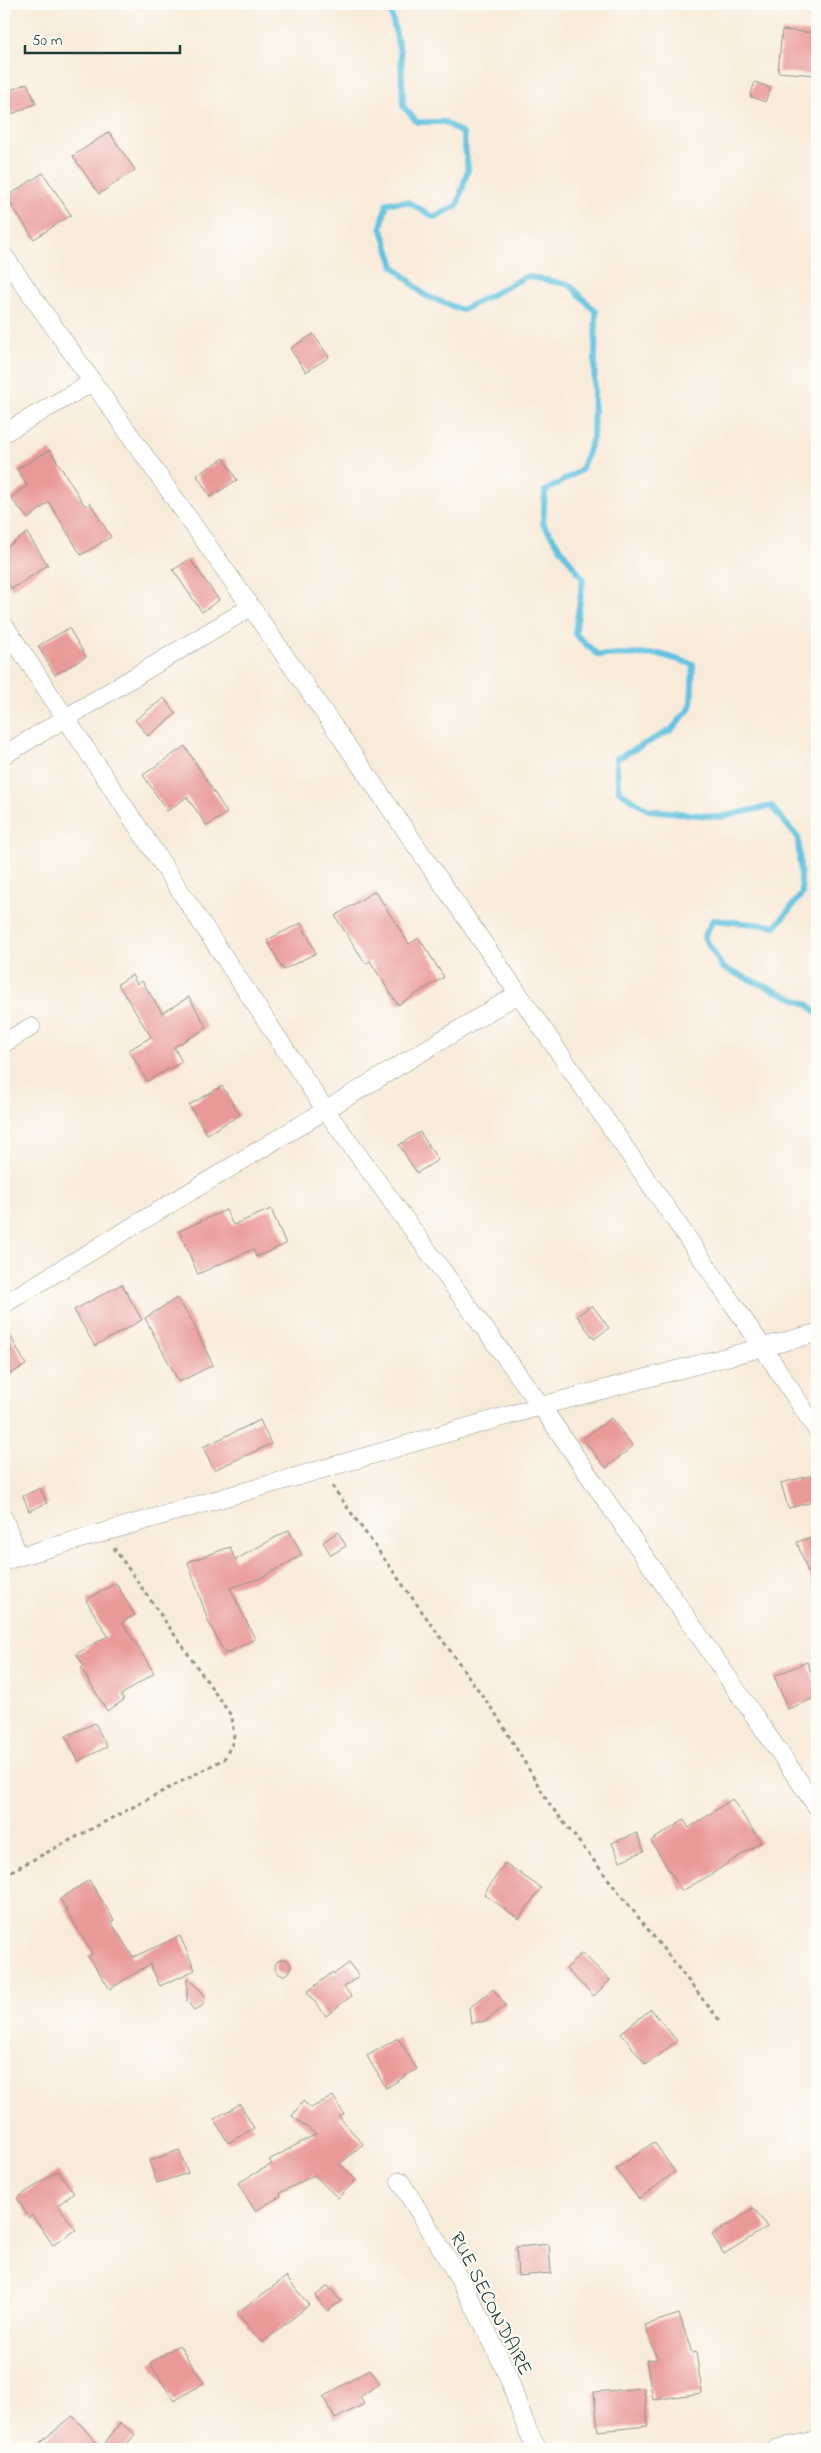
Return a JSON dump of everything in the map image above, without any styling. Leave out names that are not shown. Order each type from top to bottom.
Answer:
[{"type":"street","points":[[4,256],[250,607],[762,1346],[817,1430]]},
{"type":"street","points":[[4,433],[93,382]]},
{"type":"street","points":[[4,755],[64,717],[250,607]]},
{"type":"street","points":[[4,625],[326,1112],[541,1406],[817,1807]]},
{"type":"street","points":[[4,1304],[326,1112],[518,994]]},
{"type":"street","points":[[4,1043],[31,1027]]},
{"type":"street","points":[[4,1519],[11,1558],[541,1406],[817,1333]]},
{"type":"street","name":"RUE SECONDAIRE","points":[[400,2181],[451,2262],[506,2372],[529,2436],[538,2449]]},
{"type":"street","points":[[775,2449],[817,2440]]},
{"type":"path","points":[[320,1469],[497,1716],[550,1805],[720,2021]]},
{"type":"path","points":[[4,1875],[224,1759],[234,1740],[232,1717],[102,1531]]},
{"type":"building","points":[[782,30],[817,33],[817,75],[778,72]]},
{"type":"building","points":[[755,82],[771,88],[765,102],[750,96]]},
{"type":"building","points":[[27,83],[36,103],[4,118],[4,93]]},
{"type":"building","points":[[109,132],[135,170],[99,194],[73,156]]},
{"type":"building","points":[[43,173],[71,215],[34,239],[6,197]]},
{"type":"building","points":[[313,334],[329,357],[306,372],[290,349]]},
{"type":"building","points":[[50,450],[85,506],[90,503],[111,537],[81,555],[49,502],[28,519],[11,498],[27,485],[17,469]]},
{"type":"building","points":[[224,458],[237,480],[210,497],[197,475]]},
{"type":"building","points":[[27,533],[48,565],[12,589],[4,577],[4,549]]},
{"type":"building","points":[[190,559],[219,600],[202,612],[173,570]]},
{"type":"building","points":[[69,628],[86,657],[55,675],[38,646]]},
{"type":"building","points":[[164,698],[176,714],[148,736],[135,720]]},
{"type":"building","points":[[185,746],[227,813],[207,826],[187,797],[167,811],[143,775]]},
{"type":"building","points":[[375,891],[409,944],[419,938],[444,977],[398,1005],[370,961],[366,964],[335,916]]},
{"type":"building","points":[[301,923],[316,953],[283,970],[267,940]]},
{"type":"building","points":[[132,975],[137,984],[142,981],[162,1013],[189,997],[207,1028],[174,1047],[182,1062],[147,1081],[129,1050],[151,1037],[118,984]]},
{"type":"building","points":[[222,1086],[240,1115],[207,1134],[189,1105]]},
{"type":"building","points":[[420,1132],[438,1160],[417,1173],[399,1145]]},
{"type":"building","points":[[271,1209],[286,1244],[256,1257],[253,1249],[198,1274],[179,1231],[226,1210],[233,1225]]},
{"type":"building","points":[[122,1284],[142,1320],[95,1346],[74,1310]]},
{"type":"building","points":[[177,1298],[191,1319],[213,1365],[179,1382],[145,1318]]},
{"type":"building","points":[[592,1305],[609,1328],[594,1339],[577,1316]]},
{"type":"building","points":[[4,1324],[26,1365],[4,1377]]},
{"type":"building","points":[[611,1418],[633,1446],[606,1468],[583,1439]]},
{"type":"building","points":[[260,1420],[271,1444],[214,1470],[203,1447]]},
{"type":"building","points":[[817,1474],[817,1501],[788,1508],[781,1483]]},
{"type":"building","points":[[40,1488],[47,1503],[29,1511],[23,1496]]},
{"type":"building","points":[[289,1530],[302,1555],[261,1578],[230,1588],[255,1639],[225,1654],[208,1621],[188,1562],[230,1547],[235,1560]]},
{"type":"building","points":[[338,1532],[346,1546],[331,1555],[323,1542]]},
{"type":"building","points":[[817,1535],[817,1591],[815,1592],[797,1542]]},
{"type":"building","points":[[116,1583],[135,1615],[122,1622],[154,1673],[121,1695],[124,1700],[107,1711],[81,1668],[84,1666],[76,1654],[108,1636],[86,1600]]},
{"type":"building","points":[[807,1662],[817,1687],[817,1697],[788,1709],[774,1676]]},
{"type":"building","points":[[95,1723],[107,1747],[78,1761],[66,1736]]},
{"type":"building","points":[[732,1799],[761,1842],[682,1891],[651,1841],[684,1820],[689,1828]]},
{"type":"building","points":[[637,1833],[644,1851],[620,1861],[612,1843]]},
{"type":"building","points":[[505,1863],[541,1888],[519,1919],[484,1894]]},
{"type":"building","points":[[89,1880],[114,1920],[111,1922],[133,1957],[180,1936],[195,1970],[160,1986],[150,1964],[110,1989],[88,1956],[92,1954],[60,1899]]},
{"type":"building","points":[[582,1953],[610,1980],[594,1996],[566,1969]]},
{"type":"building","points":[[280,1959],[286,1959],[291,1964],[289,1973],[280,1975],[275,1970],[275,1964]]},
{"type":"building","points":[[349,1963],[359,1976],[344,1987],[351,1996],[326,2016],[307,1992],[333,1972],[334,1974]]},
{"type":"building","points":[[187,1978],[203,1993],[205,2000],[202,2006],[194,2010],[187,2001]]},
{"type":"building","points":[[493,1989],[506,2005],[486,2021],[471,2023],[469,2008]]},
{"type":"building","points":[[651,2009],[677,2041],[646,2065],[621,2033]]},
{"type":"building","points":[[398,2038],[417,2069],[386,2088],[367,2056]]},
{"type":"building","points":[[333,2096],[344,2114],[339,2117],[363,2144],[340,2164],[356,2180],[338,2198],[314,2175],[280,2193],[281,2196],[255,2211],[238,2183],[272,2164],[269,2160],[316,2134],[292,2116],[303,2101],[311,2108]]},
{"type":"building","points":[[240,2104],[254,2128],[228,2143],[214,2119]]},
{"type":"building","points":[[654,2142],[675,2172],[639,2199],[616,2169]]},
{"type":"building","points":[[179,2150],[188,2173],[157,2183],[149,2161]]},
{"type":"building","points":[[58,2171],[74,2193],[58,2205],[76,2230],[53,2245],[32,2215],[29,2218],[17,2198]]},
{"type":"building","points":[[754,2208],[767,2227],[724,2254],[712,2235]]},
{"type":"building","points":[[549,2244],[551,2273],[518,2276],[516,2247]]},
{"type":"building","points":[[286,2277],[309,2305],[262,2343],[237,2313]]},
{"type":"building","points":[[328,2286],[341,2301],[328,2311],[315,2296]]},
{"type":"building","points":[[679,2314],[692,2353],[696,2352],[702,2393],[653,2400],[646,2360],[657,2359],[645,2325]]},
{"type":"building","points":[[179,2345],[204,2383],[174,2401],[150,2363]]},
{"type":"building","points":[[370,2369],[380,2383],[360,2397],[364,2404],[335,2419],[323,2397]]},
{"type":"building","points":[[644,2388],[648,2426],[598,2431],[594,2392]]},
{"type":"building","points":[[73,2416],[101,2448],[120,2423],[135,2434],[123,2449],[32,2449]]},
{"type":"waterway","points":[[389,4],[401,56],[403,106],[417,122],[445,122],[463,134],[468,169],[457,206],[434,217],[408,202],[387,203],[381,227],[394,266],[424,295],[462,310],[527,276],[570,285],[596,312],[593,438],[581,470],[545,491],[543,524],[583,579],[575,634],[598,655],[659,654],[693,664],[691,707],[671,730],[616,759],[619,791],[649,810],[720,817],[771,806],[798,838],[802,894],[776,926],[713,920],[704,937],[723,968],[809,1005],[817,1013]]}]
